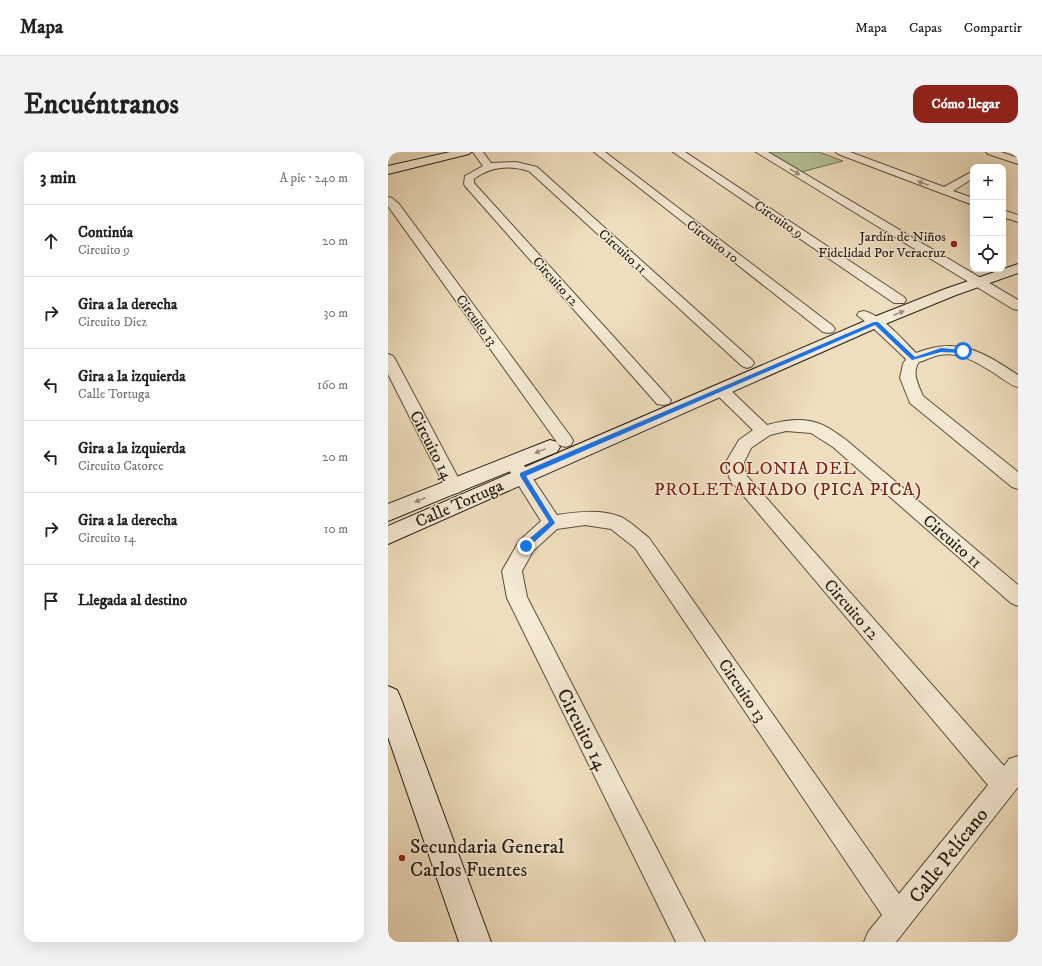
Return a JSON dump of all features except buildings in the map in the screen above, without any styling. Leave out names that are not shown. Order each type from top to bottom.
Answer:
[{"type":"street","points":[[388,170],[465,152]]},
{"type":"street","points":[[478,152],[488,166]]},
{"type":"street","name":"Circuito 10","points":[[599,152],[828,329]]},
{"type":"street","name":"Circuito 9","points":[[678,152],[899,300]]},
{"type":"street","points":[[761,152],[972,275],[1018,306]]},
{"type":"street","points":[[841,152],[970,201]]},
{"type":"street","points":[[991,152],[1005,154],[1018,161]]},
{"type":"street","points":[[990,163],[1005,154]]},
{"type":"street","name":"Circuito 11","points":[[488,166],[509,163],[522,165],[533,169],[747,363]]},
{"type":"street","name":"Circuito 12","points":[[488,166],[476,172],[469,178],[469,184],[663,400]]},
{"type":"street","points":[[945,191],[970,176]]},
{"type":"street","name":"Circuito 13","points":[[388,200],[395,206],[565,441]]},
{"type":"street","points":[[1006,214],[1018,219]]},
{"type":"street","points":[[1006,260],[1018,256]]},
{"type":"street","name":"Calle Tortuga","points":[[388,535],[517,468],[565,441],[747,363],[828,329],[870,319],[899,300],[972,275],[1018,268]]},
{"type":"street","name":"Calle Tortuga","points":[[388,513],[454,487],[517,468],[721,390],[870,319],[972,275]]},
{"type":"street","points":[[870,319],[914,358]]},
{"type":"street","points":[[1018,382],[989,363],[963,351],[941,350],[914,358],[910,364],[908,378],[916,399],[1018,482]]},
{"type":"street","name":"Circuito 14","points":[[388,360],[454,487]]},
{"type":"street","points":[[721,390],[764,431]]},
{"type":"street","name":"Circuito 11","points":[[764,431],[786,426],[815,428],[840,443],[1018,598]]},
{"type":"street","name":"Circuito 12","points":[[764,431],[745,444],[735,462],[738,477],[1011,776]]},
{"type":"street","points":[[517,468],[552,523]]},
{"type":"street","name":"Circuito 13","points":[[552,523],[585,518],[616,523],[642,543],[899,918]]},
{"type":"street","name":"Circuito 14","points":[[552,523],[526,546],[512,571],[517,598],[691,942]]},
{"type":"street","points":[[388,699],[474,942]]},
{"type":"street","name":"Calle Pelícano","points":[[878,942],[899,918],[1011,776]]},
{"type":"green space","points":[[768,152],[819,152],[843,161],[801,172]]},
{"type":"place","name":"Jardín de Niños Fidelidad Por Veracruz","points":[[954,244]]},
{"type":"place","name":"Secundaria General Carlos Fuentes","points":[[402,858]]},
{"type":"district","name":"COLONIA DEL PROLETARIADO (PICA PICA)","points":[[788,478]]},
{"type":"route","points":[[526,546],[552,523],[522,475],[876,323],[914,358],[941,350],[963,351]]}]
